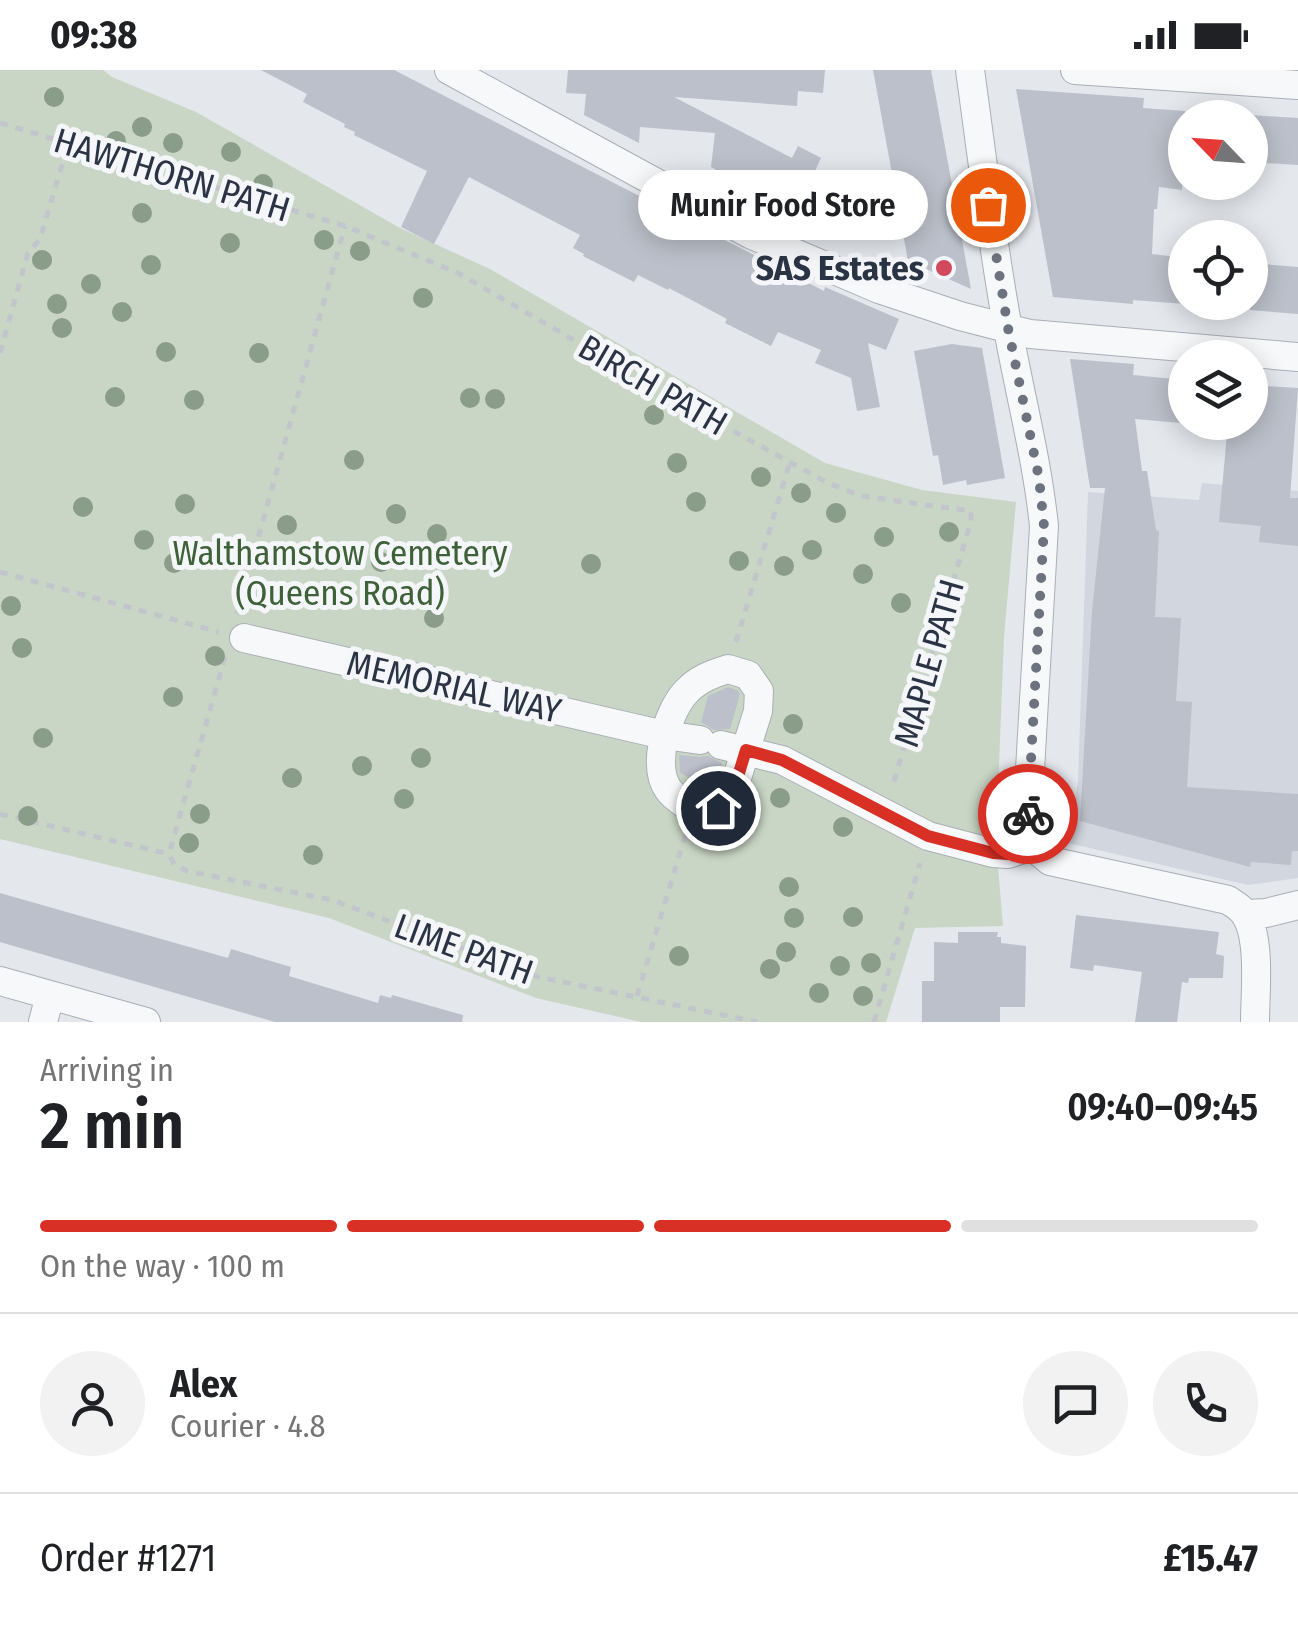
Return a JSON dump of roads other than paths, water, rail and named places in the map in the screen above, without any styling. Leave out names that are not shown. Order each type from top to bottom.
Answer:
[{"type":"street","points":[[449,70],[497,82],[750,234],[879,289],[1030,334],[1298,357]]},
{"type":"street","points":[[970,70],[993,239],[1039,478],[1044,526],[1027,822],[1032,846],[1050,860],[1228,900],[1240,908],[1252,926],[1255,1022]]},
{"type":"street","points":[[1074,70],[1298,85]]},
{"type":"street","name":"MEMORIAL WAY","points":[[232,635],[664,736]]},
{"type":"street","points":[[728,669],[748,675],[759,691],[758,711],[722,745],[732,796],[718,808],[692,809],[666,788],[660,762],[664,736],[684,693],[706,676],[728,669]]},
{"type":"street","points":[[664,736],[782,760],[928,836],[993,853],[1008,854],[1032,846]]},
{"type":"street","points":[[1246,914],[1298,905]]},
{"type":"street","points":[[0,980],[47,1008],[146,1022]]},
{"type":"place","name":"Munir Food Store","points":[[988,205]]},
{"type":"place","name":"SAS Estates","points":[[944,268]]},
{"type":"park label","name":"Walthamstow Cemetery (Queens Road)","points":[[340,573]]}]
